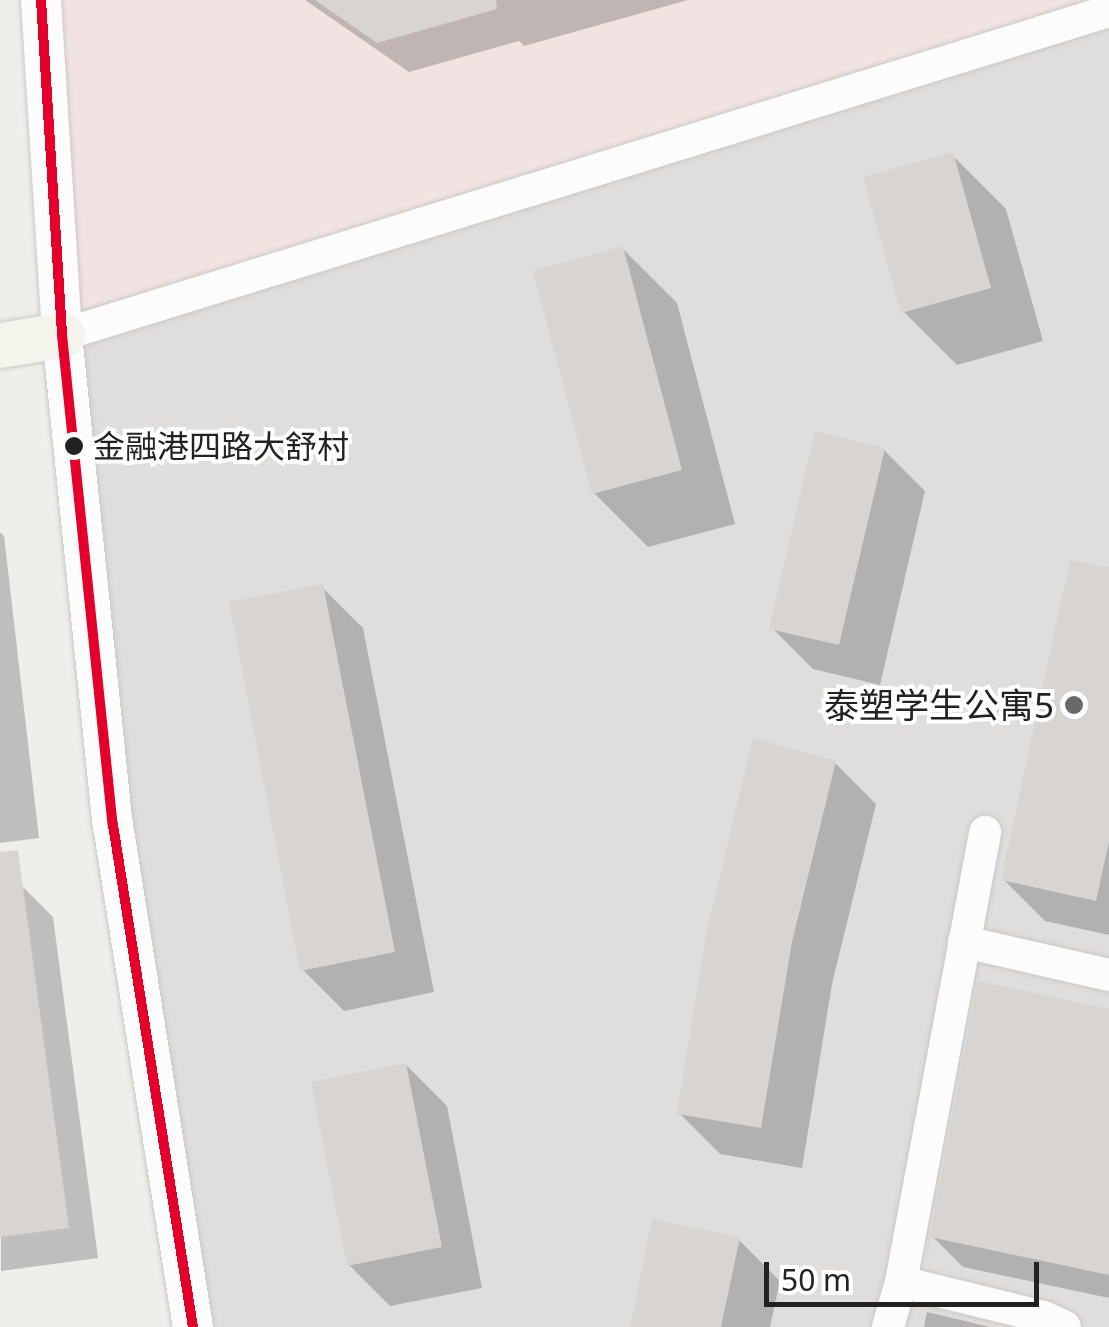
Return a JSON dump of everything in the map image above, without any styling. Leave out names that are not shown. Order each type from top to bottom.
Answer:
[{"type":"main road","points":[[0,345],[62,335]]},
{"type":"street","points":[[41,0],[62,335],[113,825],[193,1327]]},
{"type":"street","points":[[62,335],[1109,11]]},
{"type":"street","points":[[888,1327],[901,1282],[985,832]]},
{"type":"street","points":[[964,942],[1109,975]]},
{"type":"street","points":[[901,1282],[1044,1317],[1065,1327]]},
{"type":"shaded area","points":[[57,0],[1109,0],[62,335]]},
{"type":"shaded area","points":[[1109,11],[1109,1327],[193,1327],[62,335]]},
{"type":"building","points":[[315,0],[496,0],[497,9],[377,43]]},
{"type":"building","points":[[953,152],[991,288],[901,313],[863,177]]},
{"type":"building","points":[[623,246],[682,470],[592,494],[533,271]]},
{"type":"building","points":[[815,431],[885,448],[839,645],[769,629]]},
{"type":"building","name":"泰塑学生公寓5","points":[[1070,560],[1109,568],[1109,841],[1096,901],[1001,880]]},
{"type":"building","points":[[323,584],[395,952],[300,971],[229,602]]},
{"type":"building","points":[[753,738],[836,761],[792,942],[761,1128],[677,1114],[707,929]]},
{"type":"building","points":[[18,850],[69,1228],[0,1237],[0,852]]},
{"type":"building","points":[[978,981],[1109,1009],[1109,1275],[930,1237]]},
{"type":"building","points":[[406,1063],[442,1247],[347,1266],[311,1082]]},
{"type":"building","points":[[652,1219],[740,1237],[721,1327],[630,1327]]},
{"type":"transit line","points":[[41,0],[62,335],[113,825],[193,1327]]},
{"type":"place","name":"金融港四路大舒村","points":[[74,446]]},
{"type":"place","name":"泰塑学生公寓5","points":[[1074,705]]}]
